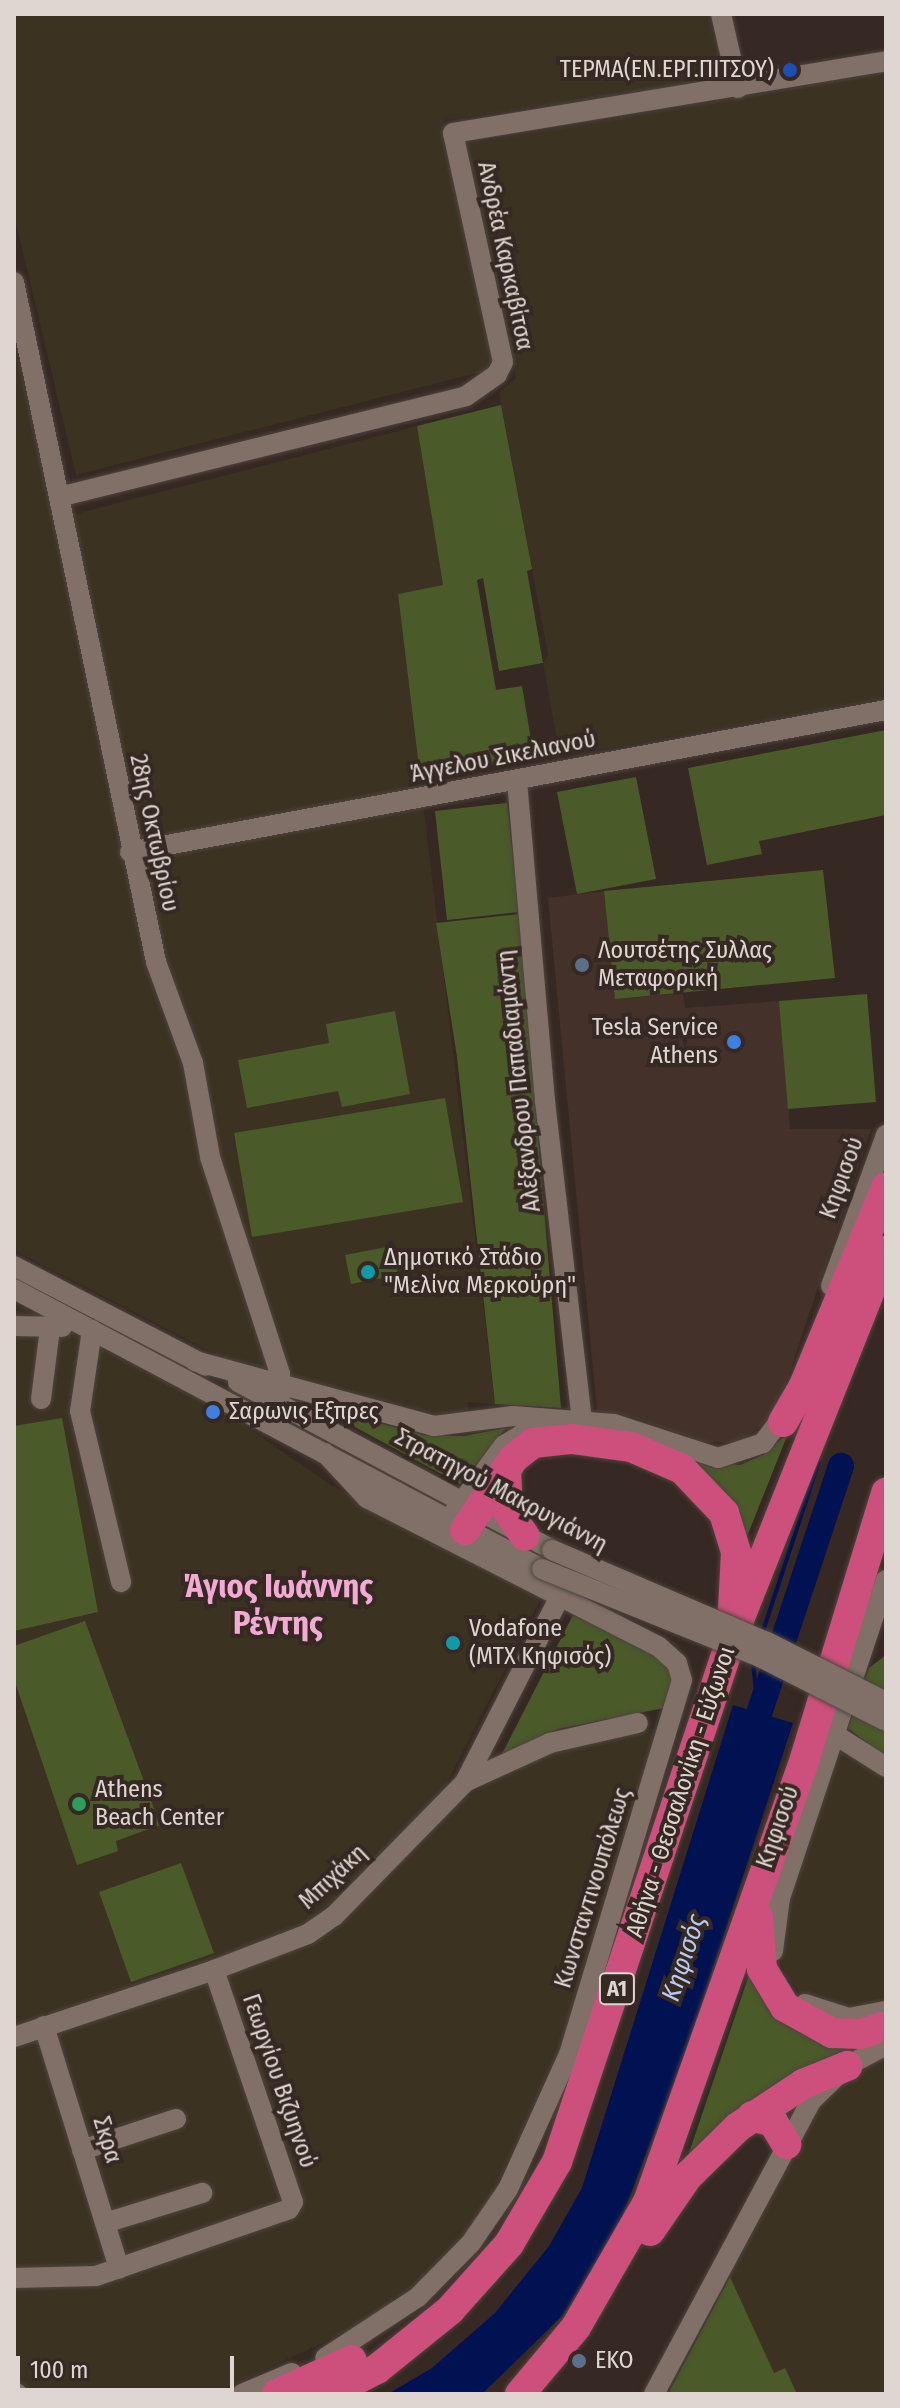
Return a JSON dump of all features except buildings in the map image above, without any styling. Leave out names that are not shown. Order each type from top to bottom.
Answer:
[{"type":"highway","points":[[783,1422],[803,1388],[886,1188]]},
{"type":"highway","name":"Αθήνα - Θεσσαλονίκη - Εύζωνοι","points":[[329,2394],[377,2369],[450,2310],[509,2244],[557,2162],[731,1640],[886,1251]]},
{"type":"highway","points":[[463,1515],[533,1443],[555,1438],[617,1443],[682,1469],[716,1502],[734,1536],[731,1640]]},
{"type":"highway","points":[[506,1469],[508,1512],[538,1543]]},
{"type":"highway","points":[[520,2394],[557,2354],[592,2302],[648,2202],[761,1887],[886,1493]]},
{"type":"highway","points":[[761,1887],[758,1952],[766,1980],[785,2007],[832,2033],[861,2034],[886,2026]]},
{"type":"highway","points":[[592,2302],[634,2256],[688,2176],[752,2116],[803,2084],[847,2066]]},
{"type":"highway","points":[[752,2116],[773,2122],[786,2144]]},
{"type":"highway","points":[[277,2394],[450,2310]]},
{"type":"street","points":[[721,14],[738,88]]},
{"type":"street","name":"Ανδρέα Καρκαβίτσα","points":[[63,496],[472,393],[497,374],[503,362],[453,133],[886,61]]},
{"type":"street","name":"28ης Οκτωβρίου","points":[[14,282],[63,496],[130,852],[156,962],[193,1063],[210,1157],[280,1393]]},
{"type":"street","name":"Άγγελου Σικελιανού","points":[[130,852],[886,710]]},
{"type":"street","name":"Αλέξανδρου Παπαδιαμάντη","points":[[517,781],[545,1101],[582,1423]]},
{"type":"street","name":"Κηφισού","points":[[783,1422],[886,1135]]},
{"type":"street","name":"Στρατηγού Μακρυγιάννη","points":[[14,1266],[85,1319],[325,1453],[463,1515],[538,1543],[767,1642],[886,1702]]},
{"type":"street","name":"Στρατηγού Μακρυγιάννη","points":[[14,1289],[280,1393],[542,1569],[760,1657],[886,1721]]},
{"type":"street","points":[[14,1326],[50,1329],[85,1319],[80,1411],[121,1582]]},
{"type":"street","points":[[41,1399],[50,1329]]},
{"type":"street","points":[[267,1422],[280,1393],[434,1426],[500,1417],[629,1427],[718,1458],[756,1447],[783,1422]]},
{"type":"street","points":[[463,1515],[504,1445],[543,1422]]},
{"type":"street","name":"Κωνσταντινουπόλεως","points":[[242,2394],[351,2345],[418,2297],[485,2224],[549,2108],[682,1680],[677,1663],[658,1646],[367,1498],[325,1453]]},
{"type":"street","name":"Κηφισού","points":[[886,1580],[877,1641],[837,1736],[780,1898],[772,1933],[773,1956],[791,1990],[811,2007],[849,2018],[886,2011]]},
{"type":"street","name":"Μπιχάκη","points":[[14,2037],[214,1970],[321,1926],[465,1782],[559,1598]]},
{"type":"street","points":[[465,1782],[550,1743],[638,1723]]},
{"type":"street","points":[[837,1736],[886,1767]]},
{"type":"street","name":"Γεωργίου Βιζυηνού","points":[[119,2269],[289,2209],[293,2202],[214,1970]]},
{"type":"street","name":"Σκρα","points":[[44,2026],[119,2269]]},
{"type":"street","points":[[654,2394],[811,2101],[847,2066],[886,2045]]},
{"type":"street","points":[[82,2150],[176,2119]]},
{"type":"street","points":[[105,2223],[202,2193]]},
{"type":"street","points":[[14,2278],[84,2278],[119,2269]]},
{"type":"shaded area","points":[[14,14],[708,14],[723,80],[444,120],[496,359],[484,371],[76,475],[14,215]]},
{"type":"shaded area","points":[[886,72],[886,698],[560,757],[543,663],[548,655],[499,392],[516,378],[466,144]]},
{"type":"shaded area","points":[[14,344],[56,519],[417,426],[443,585],[398,594],[495,1404],[468,1402],[468,1412],[446,1416],[227,1360],[14,1250]]},
{"type":"shaded area","points":[[604,891],[615,999],[683,993],[685,1008],[780,1001],[790,1129],[871,1129],[776,1413],[740,1442],[704,1442],[630,1416],[597,1411],[548,898]]},
{"type":"shaded area","points":[[14,1303],[225,1412],[331,1485],[541,1598],[445,1787],[459,1803],[521,1763],[599,1738],[659,1728],[562,2051],[479,2220],[425,2277],[365,2323],[213,2394],[39,2394],[14,2380]]},
{"type":"shaded area","points":[[840,1743],[886,1772],[886,2006],[863,2012],[806,1999],[787,1977],[778,1955],[777,1933]]},
{"type":"shaded area","points":[[886,2053],[886,2394],[663,2394],[823,2093]]},
{"type":"green space","points":[[501,405],[532,569],[527,571],[543,663],[499,671],[483,578],[477,580],[496,690],[522,686],[534,758],[420,776],[398,594],[443,585],[417,426]]},
{"type":"green space","points":[[886,730],[886,815],[759,841],[762,854],[707,865],[688,768]]},
{"type":"green space","points":[[636,777],[656,879],[577,894],[557,792]]},
{"type":"green space","points":[[507,803],[519,912],[447,920],[435,811]]},
{"type":"green space","points":[[823,870],[835,978],[615,999],[604,891]]},
{"type":"green space","points":[[519,914],[561,1408],[495,1404],[457,1057],[436,923]]},
{"type":"green space","points":[[867,994],[876,1102],[788,1109],[779,1001]]},
{"type":"green space","points":[[395,1011],[410,1094],[342,1107],[338,1091],[247,1108],[238,1060],[329,1043],[326,1024]]},
{"type":"green space","points":[[445,1098],[463,1202],[252,1237],[234,1133]]},
{"type":"green space","points":[[392,1246],[398,1275],[351,1284],[345,1255]]},
{"type":"green space","points":[[318,1407],[424,1435],[464,1436],[506,1428],[460,1484]]},
{"type":"green space","points":[[62,1418],[98,1612],[14,1631],[14,1426]]},
{"type":"green space","points":[[786,1435],[746,1539],[693,1462],[740,1465],[763,1455]]},
{"type":"green space","points":[[573,1615],[661,1657],[675,1675],[669,1707],[558,1729],[500,1758]]},
{"type":"green space","points":[[85,1621],[160,1825],[116,1841],[118,1851],[77,1865],[14,1679],[14,1646]]},
{"type":"green space","points":[[886,1655],[886,1758],[848,1728],[869,1668]]},
{"type":"green space","points":[[181,1863],[214,1953],[131,1982],[99,1892]]},
{"type":"green space","points":[[752,1966],[762,1983],[873,2040],[688,2156]]},
{"type":"green space","points":[[730,2277],[774,2373],[785,2368],[797,2394],[668,2394]]},
{"type":"water","points":[[733,1705],[793,1723],[685,2054],[616,2232],[562,2316],[482,2394],[388,2394],[432,2368],[495,2313],[549,2246],[582,2188]]},
{"type":"waterway","points":[[763,1631],[819,1462]]},
{"type":"waterway","name":"Κηφισός","points":[[749,1744],[841,1466]]},
{"type":"waterway","points":[[753,1662],[758,1712]]},
{"type":"place","name":"ΤΕΡΜΑ(ΕΝ.ΕΡΓ.ΠΙΤΣΟΥ)","points":[[790,70]]},
{"type":"place","name":"Λουτσέτης Συλλας Μεταφορική","points":[[582,965]]},
{"type":"place","name":"Tesla Service Athens","points":[[734,1042]]},
{"type":"place","name":"Δημοτικό Στάδιο \"Μελίνα Μερκούρη\"","points":[[368,1272]]},
{"type":"place","name":"Σαρωνις Εξπρες","points":[[213,1412]]},
{"type":"place","name":"Vodafone (MTX Κηφισός)","points":[[453,1643]]},
{"type":"place","name":"Athens Beach Center","points":[[79,1804]]},
{"type":"place","name":"EKO","points":[[579,2361]]},
{"type":"district","name":"Άγιος Ιωάννης Ρέντης","points":[[278,1606]]}]
